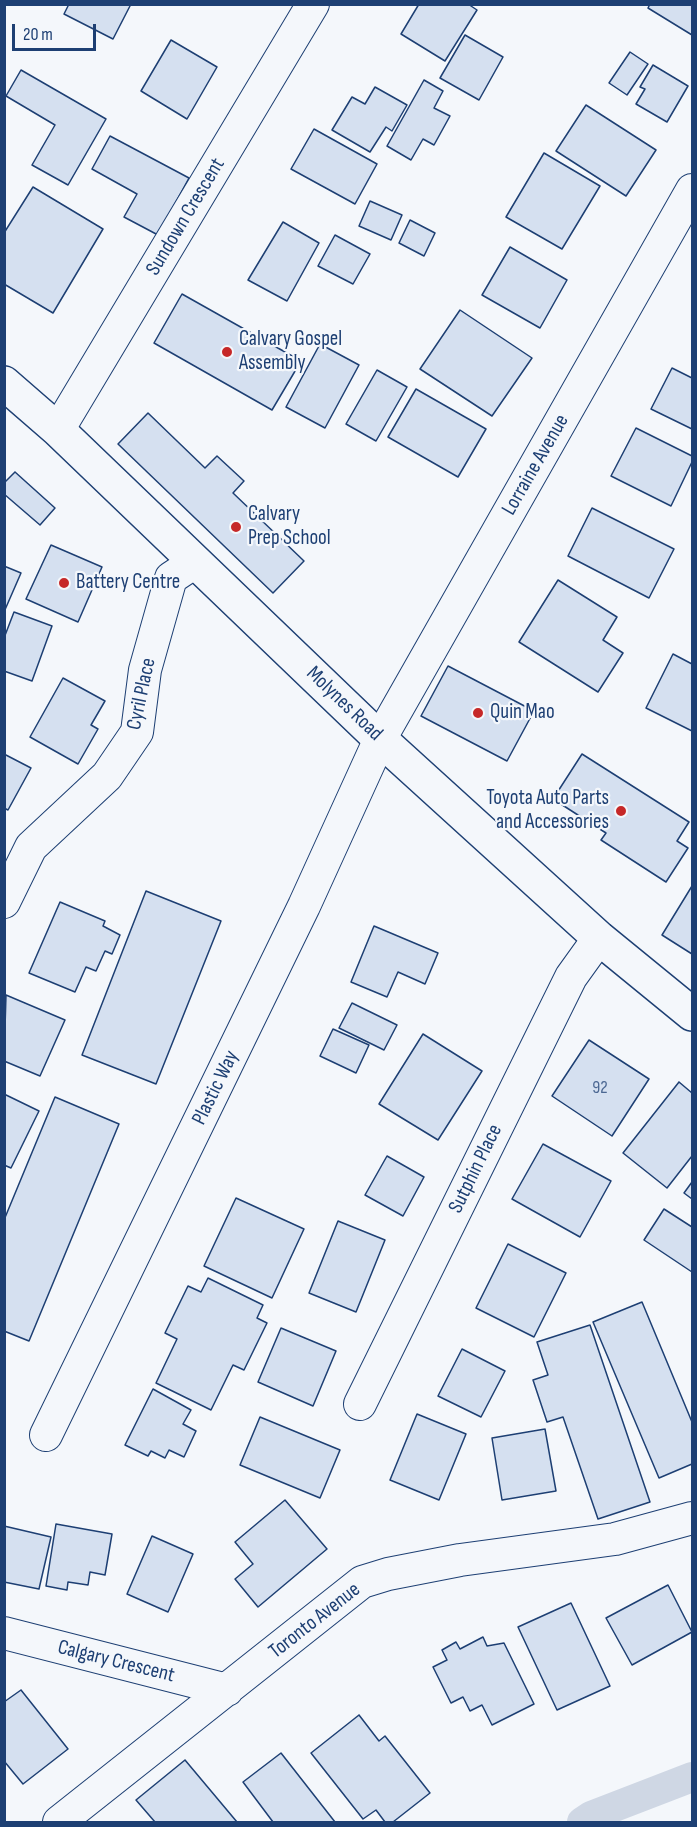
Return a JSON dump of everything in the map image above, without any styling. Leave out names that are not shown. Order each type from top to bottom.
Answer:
[{"type":"main road","name":"Molynes Road","points":[[4,383],[58,430],[380,739],[599,938],[693,1014]]},
{"type":"street","name":"Sundown Crescent","points":[[58,430],[299,10]]},
{"type":"street","name":"Lorraine Avenue","points":[[380,739],[693,190]]},
{"type":"street","name":"Cyril Place","points":[[4,902],[31,847],[107,776],[137,732],[145,670],[171,578],[195,562]]},
{"type":"street","name":"Plastic Way","points":[[46,1435],[299,917],[380,739]]},
{"type":"street","name":"Sutphin Place","points":[[360,1404],[571,977],[599,938]]},
{"type":"street","name":"Toronto Avenue","points":[[59,1822],[362,1582],[388,1574],[460,1560],[615,1539],[693,1518]]},
{"type":"street","name":"Calgary Crescent","points":[[4,1633],[227,1690]]},
{"type":"building","points":[[69,4],[131,4],[113,39],[64,14]]},
{"type":"building","points":[[419,4],[468,4],[477,10],[445,61],[401,34]]},
{"type":"building","points":[[650,4],[692,4],[692,35],[648,8]]},
{"type":"building","points":[[465,35],[503,57],[479,100],[440,78]]},
{"type":"building","points":[[171,40],[217,67],[187,119],[141,91]]},
{"type":"building","points":[[630,52],[648,64],[627,95],[609,83]]},
{"type":"building","points":[[653,65],[688,86],[667,122],[636,104],[645,89],[640,87]]},
{"type":"building","points":[[21,70],[106,119],[68,185],[32,165],[55,125],[6,96]]},
{"type":"building","points":[[424,80],[443,91],[434,108],[450,116],[434,145],[423,139],[411,160],[387,146]]},
{"type":"building","points":[[375,87],[407,105],[392,131],[386,127],[370,152],[332,130],[352,97],[365,104]]},
{"type":"building","points":[[586,105],[656,150],[626,196],[556,151]]},
{"type":"building","points":[[314,129],[377,164],[355,204],[291,169]]},
{"type":"building","points":[[110,136],[189,178],[158,235],[124,217],[137,194],[92,169]]},
{"type":"building","points":[[544,153],[600,186],[562,249],[506,217]]},
{"type":"building","points":[[33,187],[103,229],[53,313],[4,284],[4,233]]},
{"type":"building","points":[[370,201],[402,215],[391,240],[359,226]]},
{"type":"building","points":[[410,220],[435,233],[424,256],[399,243]]},
{"type":"building","points":[[283,222],[319,243],[287,301],[248,280]]},
{"type":"building","points":[[335,235],[370,254],[353,284],[318,266]]},
{"type":"building","points":[[510,247],[567,280],[540,328],[482,295]]},
{"type":"building","name":"Calvary Gospel Assembly","points":[[182,294],[301,361],[272,410],[154,343]]},
{"type":"building","points":[[460,310],[532,358],[492,416],[420,369]]},
{"type":"building","points":[[320,344],[359,365],[325,428],[286,407]]},
{"type":"building","points":[[672,368],[692,378],[692,429],[651,409]]},
{"type":"building","points":[[377,370],[407,387],[376,441],[346,424]]},
{"type":"building","points":[[416,389],[486,429],[458,477],[388,437]]},
{"type":"building","name":"Calvary Prep School","points":[[148,413],[205,468],[217,456],[244,481],[233,493],[304,561],[273,593],[118,444]]},
{"type":"building","points":[[636,428],[692,456],[692,462],[671,506],[611,476]]},
{"type":"building","points":[[15,472],[55,508],[40,525],[4,494],[4,483]]},
{"type":"building","points":[[592,508],[674,549],[649,598],[568,556]]},
{"type":"building","name":"Battery Centre","points":[[51,545],[102,567],[78,622],[26,599]]},
{"type":"building","points":[[4,566],[21,573],[4,612]]},
{"type":"building","points":[[558,580],[617,617],[603,640],[623,653],[598,692],[519,642]]},
{"type":"building","points":[[14,612],[52,626],[32,681],[4,671],[4,638]]},
{"type":"building","points":[[673,654],[692,664],[692,731],[646,708]]},
{"type":"building","name":"Quin Mao","points":[[448,666],[534,711],[507,761],[421,716]]},
{"type":"building","points":[[63,678],[105,701],[91,725],[98,729],[78,764],[30,737]]},
{"type":"building","points":[[4,754],[31,768],[8,810],[4,808]]},
{"type":"building","name":"Toyota Auto Parts and Accessories","points":[[582,754],[689,822],[677,841],[688,848],[666,882],[601,840],[606,833],[553,799]]},
{"type":"building","points":[[692,886],[692,954],[662,935]]},
{"type":"building","points":[[146,891],[221,921],[156,1084],[82,1055]]},
{"type":"building","points":[[60,902],[105,921],[103,926],[120,935],[112,954],[105,951],[96,971],[86,967],[75,992],[29,973]]},
{"type":"building","points":[[374,926],[438,953],[425,984],[398,972],[387,997],[351,982]]},
{"type":"building","points":[[6,995],[65,1020],[40,1076],[4,1061]]},
{"type":"building","points":[[352,1003],[397,1025],[384,1050],[339,1028]]},
{"type":"building","points":[[333,1029],[369,1045],[356,1073],[320,1056]]},
{"type":"building","points":[[423,1034],[482,1071],[438,1140],[379,1104]]},
{"type":"building","points":[[589,1040],[649,1079],[612,1136],[552,1096]]},
{"type":"building","points":[[679,1082],[692,1093],[692,1156],[667,1188],[623,1153]]},
{"type":"building","points":[[4,1094],[39,1111],[11,1168],[4,1165]]},
{"type":"building","points":[[55,1097],[119,1124],[29,1341],[4,1331],[4,1220]]},
{"type":"building","points":[[543,1144],[611,1181],[580,1237],[512,1199]]},
{"type":"building","points":[[387,1156],[424,1177],[403,1216],[365,1195]]},
{"type":"building","points":[[692,1182],[692,1199],[684,1193]]},
{"type":"building","points":[[236,1198],[304,1229],[272,1298],[204,1266]]},
{"type":"building","points":[[664,1209],[692,1227],[692,1272],[644,1240]]},
{"type":"building","points":[[338,1221],[385,1240],[356,1312],[309,1293]]},
{"type":"building","points":[[508,1244],[566,1273],[534,1337],[476,1308]]},
{"type":"building","points":[[208,1278],[263,1305],[257,1318],[267,1323],[244,1370],[233,1365],[211,1410],[156,1383],[177,1339],[165,1333],[188,1286],[201,1292]]},
{"type":"building","points":[[642,1302],[692,1422],[692,1464],[659,1478],[593,1322]]},
{"type":"building","points":[[590,1325],[650,1502],[598,1519],[563,1417],[547,1422],[533,1380],[548,1375],[537,1342]]},
{"type":"building","points":[[281,1328],[336,1351],[313,1406],[258,1382]]},
{"type":"building","points":[[462,1349],[505,1371],[481,1417],[438,1396]]},
{"type":"building","points":[[153,1389],[191,1410],[183,1424],[196,1431],[184,1457],[169,1450],[165,1458],[151,1451],[148,1456],[125,1445]]},
{"type":"building","points":[[417,1414],[466,1434],[439,1500],[390,1480]]},
{"type":"building","points":[[260,1417],[340,1450],[320,1498],[240,1465]]},
{"type":"building","points":[[545,1429],[556,1491],[502,1500],[492,1438]]},
{"type":"building","points":[[285,1500],[327,1549],[258,1607],[235,1579],[253,1564],[235,1542]]},
{"type":"building","points":[[56,1524],[112,1534],[105,1575],[90,1572],[88,1585],[68,1582],[67,1590],[46,1586]]},
{"type":"building","points":[[4,1526],[51,1537],[39,1589],[4,1582]]},
{"type":"building","points":[[152,1536],[193,1554],[168,1612],[127,1594]]},
{"type":"building","points":[[668,1585],[692,1632],[632,1665],[606,1618]]},
{"type":"building","points":[[571,1603],[610,1686],[557,1710],[518,1627]]},
{"type":"building","points":[[483,1637],[487,1646],[504,1643],[534,1704],[492,1725],[482,1705],[470,1711],[463,1697],[451,1703],[433,1667],[447,1660],[442,1650],[456,1642],[460,1649]]},
{"type":"building","points":[[21,1690],[68,1749],[23,1784],[4,1761],[4,1702]]},
{"type":"building","points":[[359,1715],[379,1741],[385,1736],[430,1793],[393,1822],[385,1822],[376,1810],[363,1819],[311,1753]]},
{"type":"building","points":[[281,1753],[335,1822],[273,1822],[243,1782]]},
{"type":"building","points":[[185,1760],[237,1822],[155,1822],[136,1800]]},
{"type":"waterway","points":[[582,1822],[591,1816],[692,1777]]},
{"type":"place","name":"Calvary Gospel Assembly","points":[[227,352]]},
{"type":"place","name":"Calvary Prep School","points":[[236,527]]},
{"type":"place","name":"Battery Centre","points":[[64,583]]},
{"type":"place","name":"Quin Mao","points":[[478,713]]},
{"type":"place","name":"Toyota Auto Parts and Accessories","points":[[621,811]]}]
